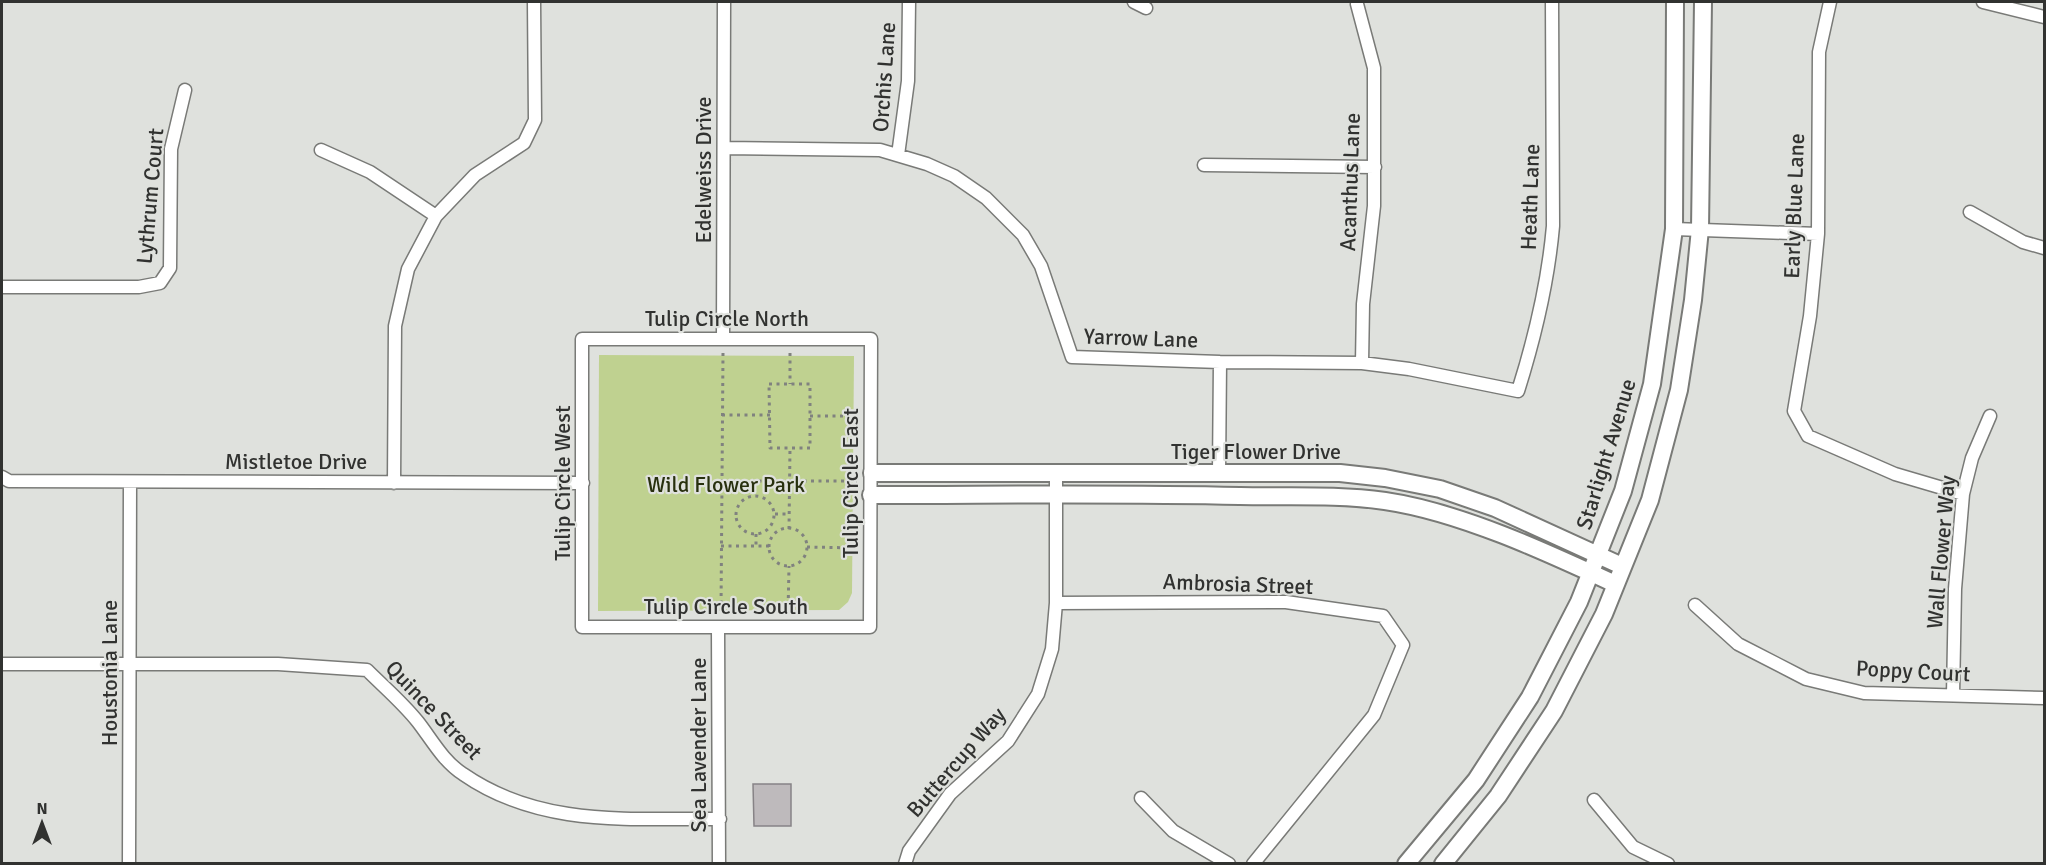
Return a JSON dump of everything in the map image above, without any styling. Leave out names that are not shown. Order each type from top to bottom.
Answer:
[{"type":"street","points":[[394,483],[395,326],[408,269],[436,216],[475,175],[524,143],[535,120],[534,2]]},
{"type":"street","name":"Edelweiss Drive","points":[[723,339],[724,2]]},
{"type":"street","name":"Orchis Lane","points":[[898,155],[908,81],[909,2]]},
{"type":"street","points":[[1134,2],[1146,8]]},
{"type":"street","name":"Heath Lane","points":[[1518,391],[1534,339],[1544,292],[1553,226],[1552,2]]},
{"type":"street","name":"Starlight Avenue","points":[[1406,864],[1476,780],[1530,697],[1579,602],[1623,491],[1652,384],[1674,229],[1676,2]]},
{"type":"street","points":[[1443,864],[1498,796],[1554,711],[1604,614],[1650,500],[1679,390],[1693,300],[1700,229],[1703,2]]},
{"type":"street","name":"Early Blue Lane","points":[[1830,2],[1820,52],[1818,234],[1810,316],[1794,411],[1808,436],[1895,474],[1963,494]]},
{"type":"street","points":[[1983,2],[2044,17]]},
{"type":"street","name":"Acanthus Lane","points":[[1357,4],[1374,68],[1374,206],[1363,304],[1362,363]]},
{"type":"street","name":"Lythrum Court","points":[[2,287],[139,287],[160,283],[170,268],[171,149],[185,90]]},
{"type":"street","name":"Yarrow Lane","points":[[724,148],[880,150],[927,164],[954,176],[986,198],[1023,236],[1041,266],[1072,357],[1220,362],[1362,363],[1421,371],[1518,391]]},
{"type":"street","points":[[321,150],[370,172],[436,216]]},
{"type":"street","points":[[1204,165],[1375,167]]},
{"type":"street","points":[[1970,212],[2023,242],[2044,248]]},
{"type":"street","points":[[1674,229],[1818,234]]},
{"type":"street","name":"Tulip Circle North","points":[[582,339],[871,339]]},
{"type":"street","name":"Tulip Circle West","points":[[582,339],[582,627]]},
{"type":"street","name":"Tulip Circle East","points":[[870,627],[871,339]]},
{"type":"street","points":[[1220,362],[1220,472]]},
{"type":"street","name":"Wall Flower Way","points":[[1953,695],[1955,589],[1963,494],[1972,458],[1990,416]]},
{"type":"street","name":"Tiger Flower Drive","points":[[872,483],[1056,474],[1340,473],[1385,478],[1440,489],[1495,508],[1622,566]]},
{"type":"street","name":"Buttercup Way","points":[[905,864],[909,851],[950,794],[1008,741],[1038,694],[1052,649],[1056,603],[1056,474]]},
{"type":"street","name":"Mistletoe Drive","points":[[5,479],[130,482],[583,483]]},
{"type":"street","name":"Houstonia Lane","points":[[129,864],[130,482]]},
{"type":"street","name":"Tiger Flower Drive","points":[[872,483],[1056,495],[1348,498],[1386,501],[1479,527],[1553,555],[1616,584]]},
{"type":"street","name":"Ambrosia Street","points":[[1056,603],[1286,602],[1383,616],[1403,645],[1374,715],[1253,864]]},
{"type":"street","name":"Poppy Court","points":[[1695,605],[1738,644],[1806,679],[1864,693],[2044,698]]},
{"type":"street","name":"Tulip Circle South","points":[[582,627],[870,627]]},
{"type":"street","name":"Sea Lavender Lane","points":[[718,627],[720,819],[718,864]]},
{"type":"street","name":"Quince Street","points":[[2,664],[278,664],[367,670],[417,721],[440,752],[462,774],[506,797],[547,812],[581,817],[720,819]]},
{"type":"street","points":[[1141,798],[1173,831],[1229,864]]},
{"type":"street","points":[[1594,801],[1633,847],[1668,864]]},
{"type":"path","points":[[720,611],[723,339]]},
{"type":"path","points":[[790,339],[790,384]]},
{"type":"path","points":[[769,384],[810,384],[810,448],[770,448],[770,415],[769,384]]},
{"type":"path","points":[[722,415],[770,415]]},
{"type":"path","points":[[810,416],[854,416]]},
{"type":"path","points":[[789,529],[790,448]]},
{"type":"path","points":[[721,481],[872,483]]},
{"type":"path","points":[[750,496],[763,497],[773,506],[775,514],[769,530],[756,534],[745,531],[737,521],[737,508],[750,496]]},
{"type":"path","points":[[775,514],[789,514]]},
{"type":"path","points":[[789,529],[803,535],[807,547],[803,559],[789,566],[776,561],[772,556],[770,546],[775,534],[780,530],[789,529]]},
{"type":"path","points":[[756,534],[756,546]]},
{"type":"path","points":[[721,546],[770,546]]},
{"type":"path","points":[[807,547],[870,548]]},
{"type":"path","points":[[787,627],[789,566]]},
{"type":"green space","name":"Wild Flower Park","points":[[599,355],[854,356],[852,593],[848,602],[839,610],[598,611]]},
{"type":"building","points":[[753,784],[791,784],[791,826],[754,826]]}]
